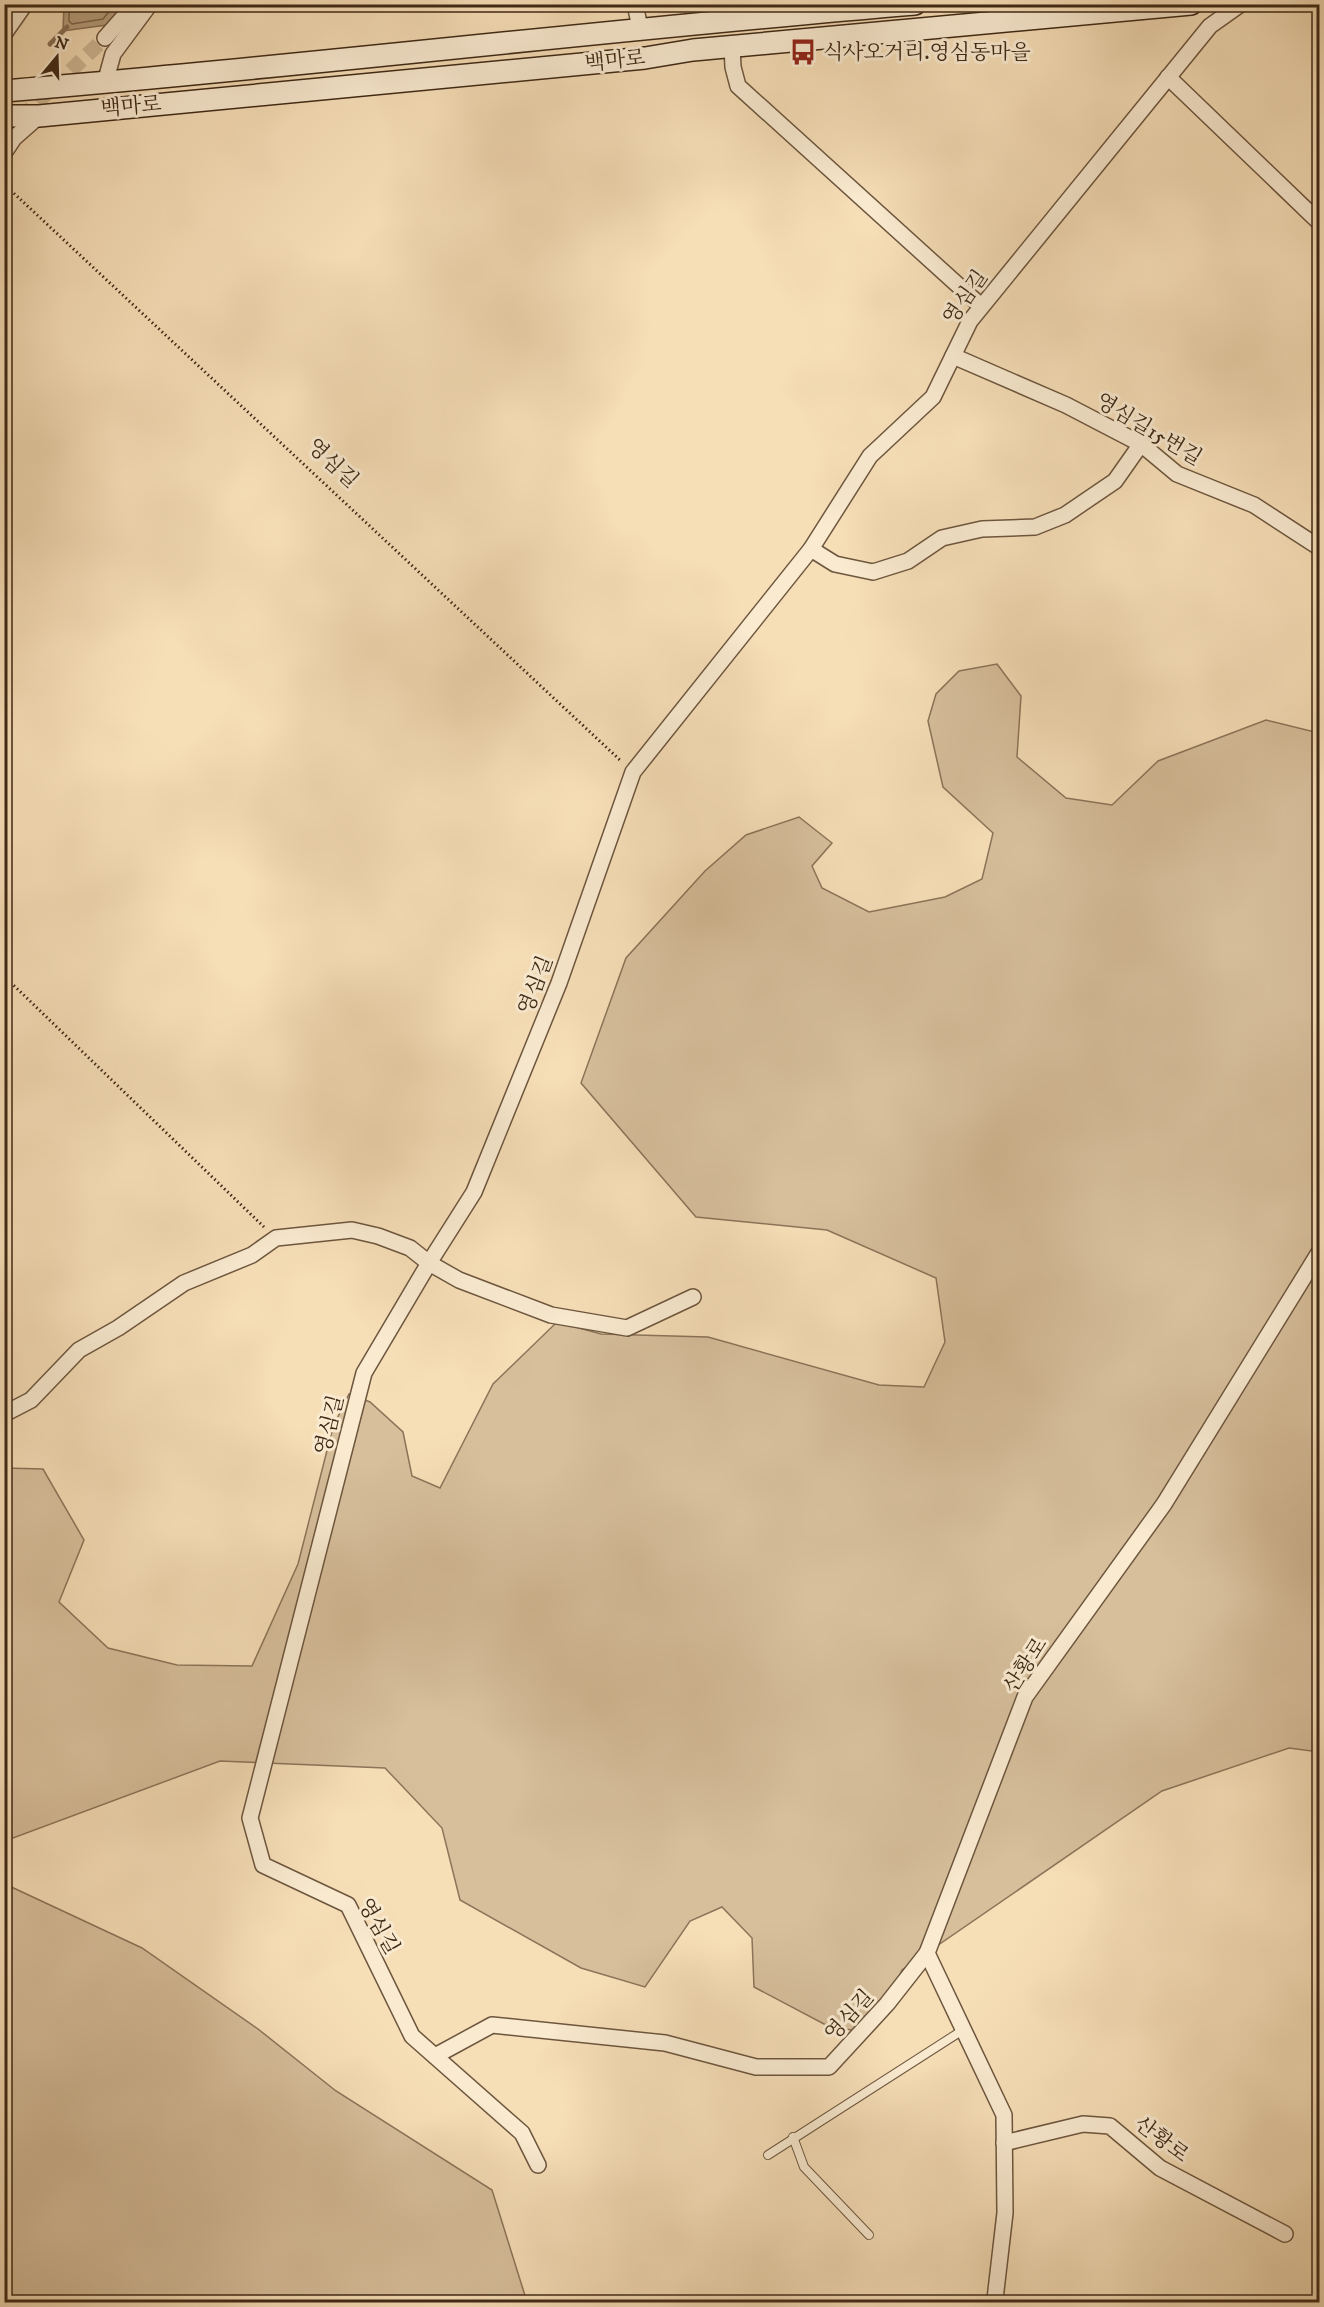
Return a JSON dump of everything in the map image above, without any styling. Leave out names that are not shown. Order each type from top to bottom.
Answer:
[{"type":"main road","points":[[732,48],[756,17],[787,4]]},
{"type":"main road","name":"백마로","points":[[4,91],[105,83],[640,28],[915,4]]},
{"type":"main road","name":"백마로","points":[[4,116],[39,116],[633,59],[693,50],[1191,4]]},
{"type":"street","points":[[4,34],[25,4]]},
{"type":"street","points":[[105,38],[135,4]]},
{"type":"street","points":[[105,83],[113,54],[150,4]]},
{"type":"street","points":[[635,4],[640,28]]},
{"type":"street","name":"영심길","points":[[538,2165],[522,2133],[412,2036],[348,1905],[263,1865],[250,1818],[364,1373],[474,1192],[559,983],[633,772],[812,549],[870,456],[933,397],[970,321],[981,306],[1210,26],[1241,4]]},
{"type":"street","points":[[732,48],[738,86],[981,306]]},
{"type":"street","points":[[1168,78],[1320,223]]},
{"type":"street","points":[[4,153],[14,138],[39,116]]},
{"type":"street","name":"영심길15번길","points":[[952,356],[1066,405],[1141,444],[1177,474],[1254,505],[1320,548]]},
{"type":"street","points":[[812,549],[835,564],[873,572],[908,561],[942,538],[982,529],[1035,527],[1065,514],[1115,481],[1141,444]]},
{"type":"street","points":[[4,1414],[31,1400],[79,1350],[118,1328],[184,1282],[252,1255],[276,1238],[352,1230],[378,1236],[410,1248],[429,1263],[459,1280],[551,1315],[627,1328],[693,1297]]},
{"type":"street","name":"산황로","points":[[927,1953],[1025,1697],[1164,1504],[1320,1251]]},
{"type":"street","points":[[927,1953],[1004,2115],[1005,2213],[993,2302]]},
{"type":"street","name":"영심길","points":[[435,2056],[492,2025],[665,2043],[756,2067],[829,2067],[887,2004],[927,1953]]},
{"type":"street","name":"산황로","points":[[1004,2143],[1083,2124],[1110,2126],[1160,2169],[1285,2234]]},
{"type":"lane","points":[[768,2155],[963,2030]]},
{"type":"lane","points":[[793,2137],[804,2167],[869,2235]]},
{"type":"path","name":"영심길","points":[[4,184],[633,772]]},
{"type":"path","points":[[4,976],[276,1238]]},
{"type":"shaded area","points":[[997,664],[1021,696],[1017,757],[1066,798],[1112,805],[1158,761],[1266,720],[1319,733],[1319,1752],[1289,1748],[1162,1791],[902,1970],[887,2004],[855,2031],[824,2024],[754,1987],[752,1938],[722,1907],[690,1921],[645,1987],[581,1968],[460,1900],[442,1828],[385,1768],[220,1761],[5,1841],[5,1468],[43,1469],[84,1540],[59,1602],[108,1648],[177,1665],[252,1666],[298,1564],[333,1427],[349,1394],[370,1402],[403,1432],[412,1476],[440,1488],[493,1384],[557,1322],[601,1334],[708,1337],[879,1385],[924,1387],[945,1342],[936,1278],[827,1230],[696,1217],[581,1083],[626,958],[705,871],[746,835],[799,817],[832,843],[812,866],[822,888],[869,912],[945,897],[982,879],[993,833],[943,787],[928,721],[936,694],[959,671]]},
{"type":"shaded area","points":[[5,1884],[142,1948],[258,2029],[336,2091],[492,2190],[527,2302],[5,2302]]},
{"type":"water","points":[[64,4],[122,5],[107,25],[63,31]]},
{"type":"waterway","points":[[50,44],[67,27]]},
{"type":"tunnel","points":[[4,134],[105,38]]},
{"type":"place","name":"식사오거리.영심동마을","points":[[803,52]]}]
